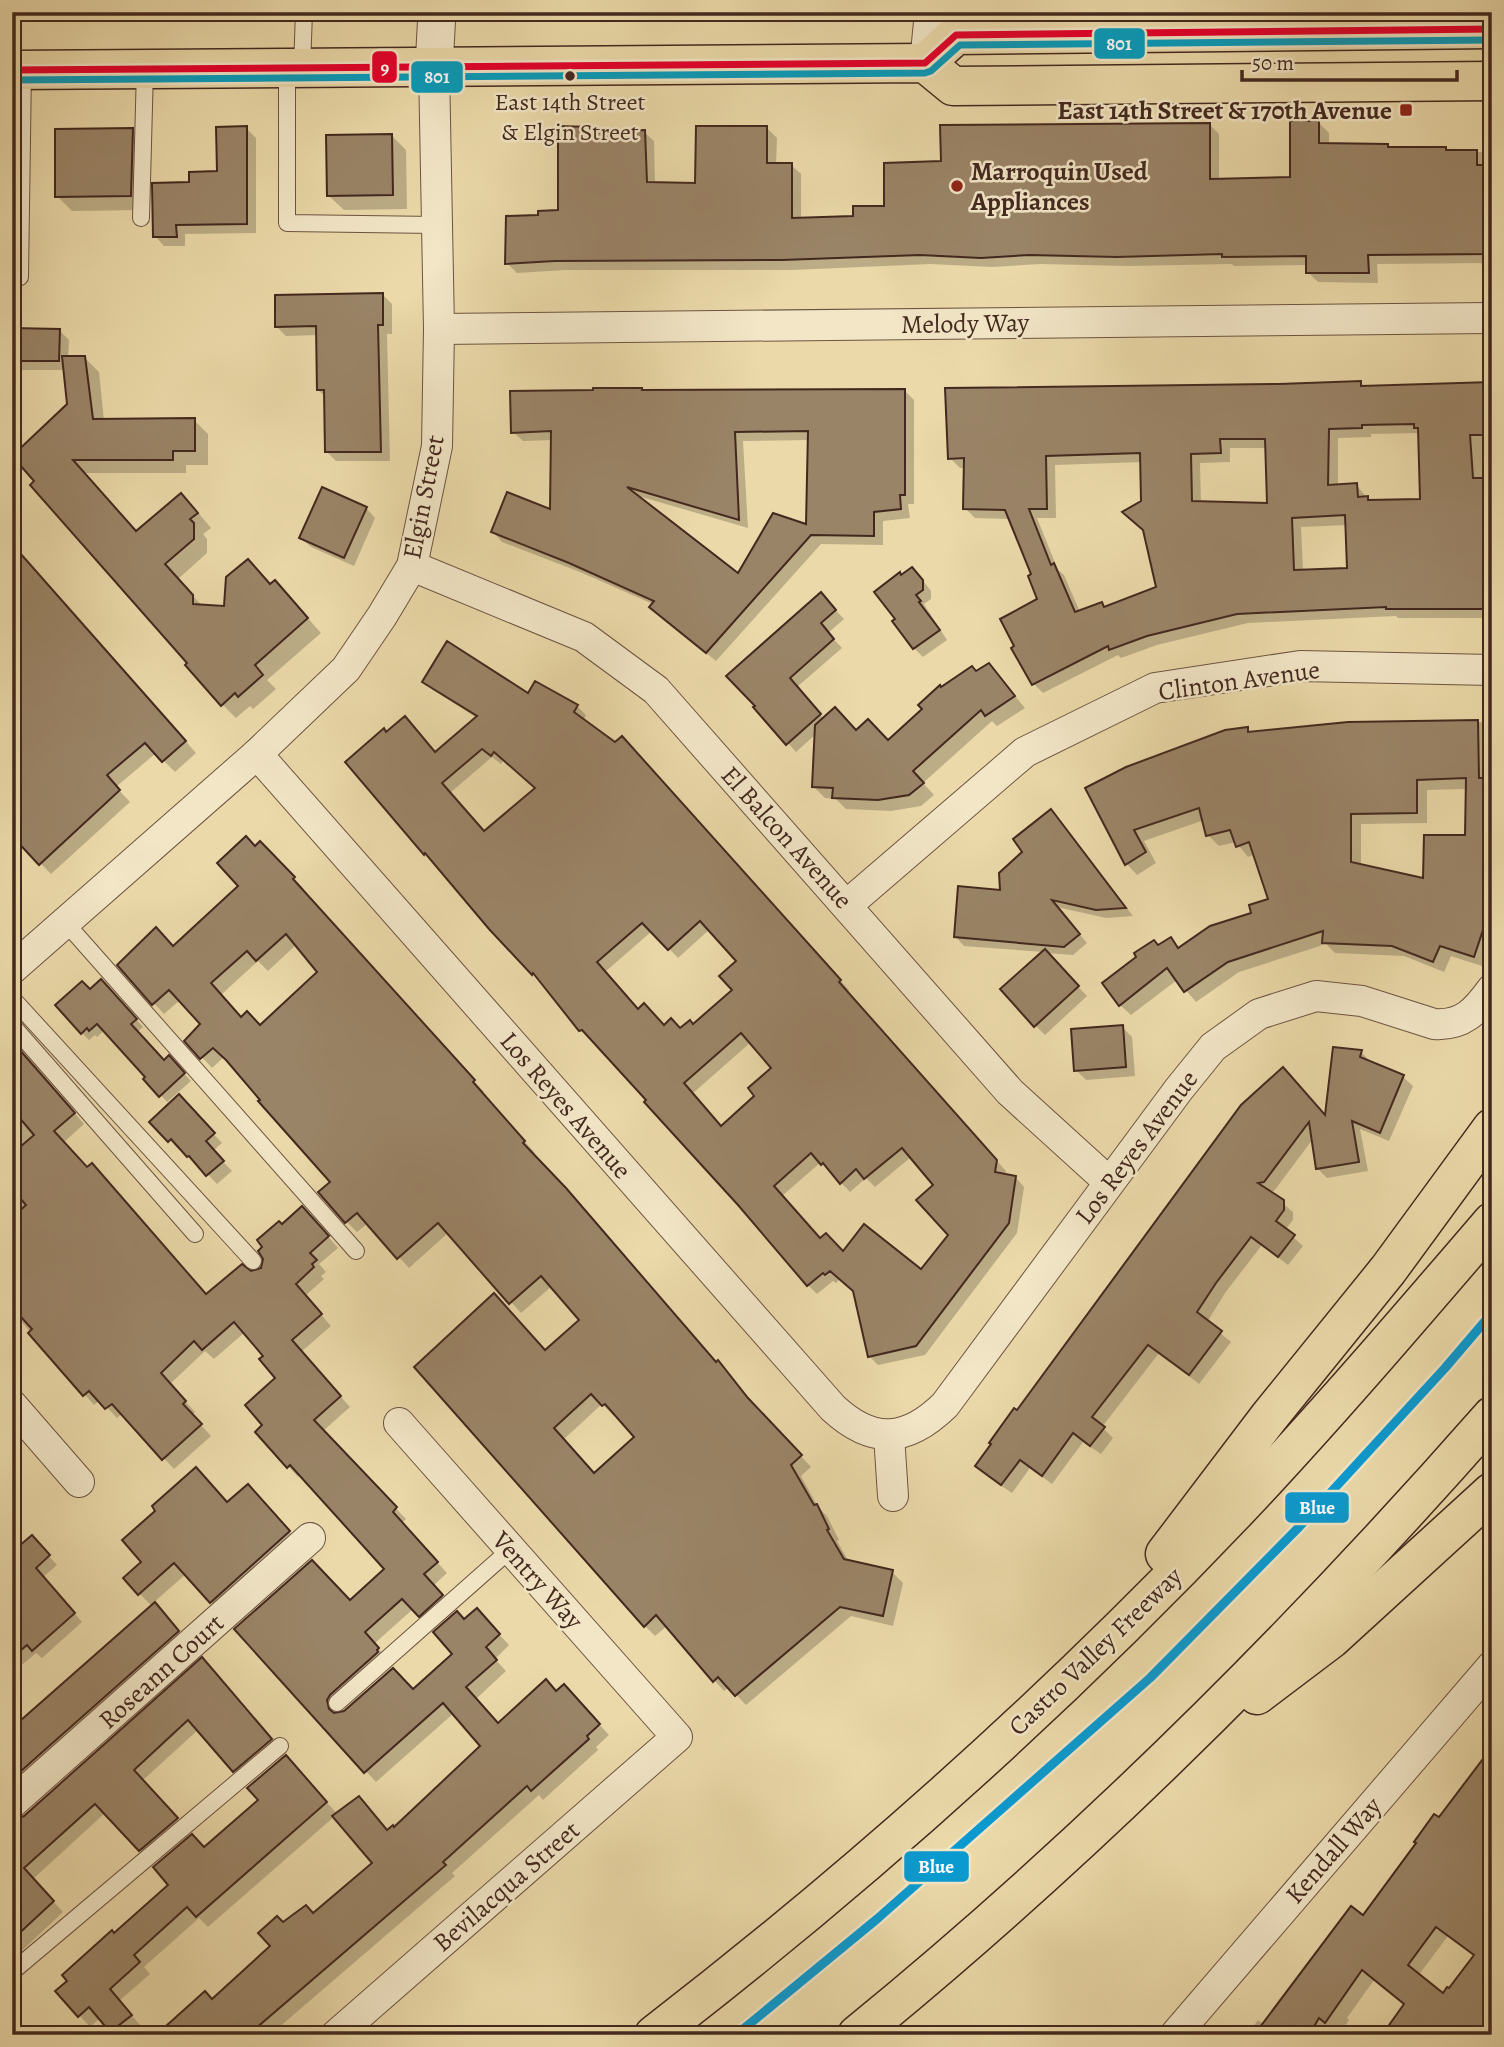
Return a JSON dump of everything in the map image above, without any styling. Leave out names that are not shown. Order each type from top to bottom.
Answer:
[{"type":"main road","points":[[925,63],[956,35],[1125,22],[1492,29]]},
{"type":"main road","points":[[18,70],[925,63],[953,86],[1492,80]]},
{"type":"main road","points":[[1078,1669],[1269,1416],[1388,1270],[1492,1128]]},
{"type":"main road","name":"Castro Valley Freeway","points":[[654,2035],[798,1920],[891,1840],[1078,1669],[1263,1482],[1340,1398],[1492,1222]]},
{"type":"main road","points":[[857,2035],[981,1929],[1167,1759],[1346,1577],[1492,1416]]},
{"type":"main road","points":[[1167,1759],[1331,1639],[1492,1492]]},
{"type":"street","points":[[434,67],[437,12]]},
{"type":"street","points":[[925,63],[930,12]]},
{"type":"street","name":"Elgin Street","points":[[12,969],[257,754],[346,669],[412,565],[437,446],[439,329],[434,67]]},
{"type":"street","name":"Melody Way","points":[[439,329],[1492,318]]},
{"type":"street","name":"El Balcon Avenue","points":[[412,565],[584,637],[656,690],[1010,1092],[1109,1182]]},
{"type":"street","name":"Clinton Avenue","points":[[848,905],[1025,752],[1155,688],[1300,666],[1492,670]]},
{"type":"street","name":"Los Reyes Avenue","points":[[257,754],[833,1408],[844,1419],[874,1433],[889,1435],[918,1428],[945,1405],[1109,1182],[1213,1047],[1259,1014],[1316,996],[1362,1001],[1434,1024],[1456,1023],[1466,1019],[1492,989]]},
{"type":"street","points":[[12,1405],[79,1482]]},
{"type":"street","name":"Ventry Way","points":[[398,1423],[677,1737]]},
{"type":"street","points":[[889,1435],[893,1496]]},
{"type":"street","name":"Roseann Court","points":[[12,1803],[310,1538]]},
{"type":"street","name":"Kendall Way","points":[[1175,2035],[1492,1666]]},
{"type":"street","name":"Bevilacqua Street","points":[[336,2035],[677,1737]]},
{"type":"lane","points":[[304,12],[295,68],[287,223],[436,225]]},
{"type":"lane","points":[[141,218],[145,69]]},
{"type":"lane","points":[[18,70],[20,277]]},
{"type":"lane","points":[[65,922],[356,1251]]},
{"type":"lane","points":[[12,998],[253,1261]]},
{"type":"lane","points":[[12,1025],[195,1234]]},
{"type":"lane","points":[[337,1703],[511,1549]]},
{"type":"lane","points":[[12,1972],[280,1746]]},
{"type":"building","points":[[1290,121],[1319,121],[1319,143],[1477,150],[1477,165],[1492,165],[1492,254],[1368,255],[1369,273],[1306,273],[1306,256],[1222,257],[1222,254],[1117,257],[1029,255],[981,258],[920,255],[505,264],[506,216],[538,215],[538,211],[558,210],[558,126],[592,127],[592,131],[645,130],[647,182],[695,183],[696,126],[767,126],[767,163],[792,163],[792,218],[853,216],[853,206],[884,206],[884,163],[941,161],[940,125],[1210,123],[1210,179],[1290,177]]},
{"type":"building","points":[[247,126],[247,224],[176,225],[177,237],[153,237],[152,183],[189,182],[189,172],[217,171],[216,127]]},
{"type":"building","points":[[133,128],[131,196],[55,197],[55,129]]},
{"type":"building","points":[[392,134],[393,195],[327,196],[326,135]]},
{"type":"building","points":[[383,293],[383,325],[378,325],[381,452],[325,452],[324,390],[317,390],[316,326],[275,327],[275,295]]},
{"type":"building","points":[[12,328],[60,329],[59,361],[12,361]]},
{"type":"building","points":[[62,356],[85,356],[93,419],[195,418],[195,451],[173,451],[173,460],[73,460],[136,531],[181,493],[198,513],[190,519],[194,523],[194,539],[165,564],[193,595],[193,604],[224,606],[226,577],[248,559],[270,584],[275,580],[308,618],[255,665],[263,675],[238,697],[235,693],[221,706],[185,665],[187,663],[30,485],[34,481],[12,456],[67,404]]},
{"type":"building","points":[[1361,381],[1361,386],[1492,382],[1492,435],[1470,435],[1473,478],[1484,478],[1484,497],[1492,497],[1492,609],[1386,607],[1237,614],[1147,636],[1109,650],[1108,646],[1032,685],[1011,648],[1014,646],[1000,619],[1037,599],[1028,576],[1031,574],[1005,510],[963,509],[964,458],[948,459],[945,388]],"holes":[[[1414,424],[1414,428],[1418,428],[1420,499],[1368,500],[1368,496],[1358,497],[1357,483],[1328,485],[1329,429],[1362,428],[1362,425]],[[1220,439],[1265,439],[1267,503],[1192,501],[1191,454],[1221,453]],[[1140,453],[1141,501],[1122,512],[1143,530],[1156,587],[1104,607],[1102,602],[1075,612],[1054,563],[1051,565],[1029,509],[1047,509],[1046,456]],[[1345,515],[1347,568],[1294,570],[1292,518]]]},
{"type":"building","points":[[905,389],[905,495],[900,495],[901,509],[874,512],[874,536],[811,535],[706,653],[649,607],[654,601],[491,532],[507,492],[550,509],[551,431],[511,433],[510,391]],"holes":[[[808,431],[806,524],[773,513],[738,573],[627,487],[739,520],[735,432]]]},
{"type":"building","points":[[322,487],[367,507],[344,558],[299,538]]},
{"type":"building","points":[[12,544],[186,741],[162,762],[145,743],[107,775],[120,790],[39,865],[12,836]]},
{"type":"building","points":[[912,567],[923,580],[923,590],[916,595],[921,601],[919,602],[940,630],[913,649],[874,592],[900,572],[901,575]]},
{"type":"building","points":[[821,592],[836,610],[821,623],[834,639],[790,678],[821,714],[786,745],[753,707],[755,706],[726,676]]},
{"type":"building","points":[[447,641],[528,693],[535,681],[578,705],[574,712],[615,742],[622,736],[841,980],[839,982],[997,1160],[995,1172],[1016,1176],[1009,1223],[916,1346],[868,1357],[853,1291],[830,1271],[825,1275],[823,1273],[807,1286],[644,1102],[646,1100],[582,1030],[579,1031],[533,973],[532,975],[489,929],[345,762],[384,728],[386,732],[405,716],[435,752],[477,716],[422,682]],"holes":[[[482,749],[491,756],[494,752],[535,788],[484,831],[442,783]],[[700,921],[736,961],[719,976],[732,990],[693,1024],[690,1020],[680,1028],[671,1018],[664,1025],[644,1003],[638,1009],[597,962],[642,923],[668,950]],[[741,1033],[771,1068],[748,1088],[754,1096],[721,1126],[684,1083]],[[902,1148],[933,1185],[916,1200],[948,1235],[921,1269],[864,1224],[843,1251],[826,1233],[820,1238],[774,1186],[811,1153],[840,1184],[856,1169],[864,1179]]]},
{"type":"building","points":[[989,663],[1015,696],[985,716],[981,710],[913,771],[924,783],[909,795],[878,800],[832,798],[833,788],[812,787],[815,725],[835,707],[856,730],[868,719],[888,740],[922,709],[918,705],[940,685],[941,687],[972,666],[976,671]]},
{"type":"building","points":[[1478,720],[1479,778],[1491,778],[1492,903],[1474,957],[1440,946],[1433,962],[1392,946],[1322,943],[1323,931],[1228,962],[1184,992],[1167,968],[1119,1006],[1102,983],[1136,957],[1134,953],[1154,940],[1158,945],[1171,937],[1178,948],[1210,926],[1251,913],[1249,905],[1268,899],[1249,842],[1236,847],[1230,830],[1206,836],[1199,808],[1134,830],[1146,852],[1125,865],[1085,788],[1126,767],[1225,730],[1248,727],[1248,732],[1348,722]],"holes":[[[1466,778],[1465,835],[1424,835],[1423,878],[1351,862],[1351,814],[1417,813],[1417,780]]]},
{"type":"building","points":[[1051,809],[1126,908],[1096,910],[1052,900],[1080,934],[1064,947],[954,937],[958,886],[1000,890],[999,873],[1022,852],[1013,839]]},
{"type":"building","points":[[246,836],[255,846],[260,841],[475,1080],[473,1082],[525,1141],[523,1143],[566,1188],[716,1362],[718,1360],[748,1398],[802,1455],[791,1465],[814,1505],[817,1504],[829,1529],[827,1530],[844,1559],[893,1570],[883,1616],[840,1607],[735,1696],[718,1677],[713,1682],[656,1615],[644,1627],[414,1367],[494,1293],[545,1350],[579,1320],[541,1276],[509,1304],[438,1223],[397,1259],[357,1213],[345,1223],[318,1192],[330,1182],[258,1101],[260,1100],[226,1060],[213,1048],[200,1059],[184,1041],[200,1024],[169,990],[152,1005],[117,965],[156,927],[173,946],[238,886],[217,863]],"holes":[[[286,934],[317,972],[260,1025],[247,1011],[241,1017],[211,983],[247,951],[256,961]],[[591,1394],[602,1406],[605,1404],[634,1437],[594,1473],[554,1428]]]},
{"type":"building","points":[[1045,949],[1079,986],[1034,1027],[1000,989]]},
{"type":"building","points":[[101,979],[137,1019],[131,1024],[164,1060],[169,1055],[185,1073],[159,1097],[143,1079],[145,1077],[97,1024],[81,1034],[55,1005],[82,981],[90,989]]},
{"type":"building","points":[[1123,1025],[1126,1067],[1074,1071],[1071,1029]]},
{"type":"building","points":[[12,1041],[75,1113],[54,1131],[87,1167],[92,1163],[206,1294],[242,1264],[251,1271],[261,1268],[263,1259],[258,1251],[262,1247],[257,1240],[279,1221],[282,1224],[302,1206],[329,1236],[310,1253],[317,1260],[312,1264],[314,1267],[296,1284],[322,1314],[292,1340],[341,1396],[314,1420],[397,1507],[393,1512],[438,1562],[424,1574],[443,1595],[419,1617],[402,1599],[365,1632],[379,1648],[378,1652],[330,1695],[327,1700],[329,1709],[334,1713],[344,1711],[393,1668],[413,1689],[452,1654],[433,1632],[457,1611],[464,1619],[477,1608],[500,1634],[486,1647],[497,1660],[466,1687],[498,1723],[546,1679],[556,1691],[564,1684],[600,1724],[587,1736],[589,1739],[531,1791],[527,1786],[443,1862],[446,1865],[248,2035],[156,2035],[205,1991],[212,1999],[270,1946],[258,1933],[277,1916],[283,1922],[306,1905],[313,1913],[372,1863],[332,1816],[359,1796],[387,1830],[393,1825],[394,1827],[480,1746],[443,1703],[364,1773],[234,1629],[312,1560],[350,1600],[384,1569],[290,1465],[287,1468],[255,1432],[262,1425],[245,1405],[275,1378],[259,1359],[263,1356],[234,1322],[202,1350],[194,1341],[161,1373],[186,1401],[183,1404],[202,1424],[162,1460],[112,1404],[105,1409],[89,1391],[83,1396],[28,1333],[32,1329],[12,1307],[12,1218],[26,1205],[12,1189],[12,1154],[34,1135],[12,1109]]},
{"type":"building","points":[[1333,1047],[1362,1050],[1360,1057],[1404,1075],[1380,1133],[1352,1121],[1359,1162],[1316,1169],[1309,1122],[1264,1182],[1258,1183],[1284,1200],[1284,1210],[1276,1221],[1295,1235],[1278,1257],[1251,1237],[1216,1283],[1197,1312],[1222,1331],[1189,1375],[1148,1345],[1092,1417],[1105,1427],[1090,1446],[1073,1433],[1042,1476],[1020,1460],[1001,1485],[975,1466],[1014,1408],[1017,1410],[1241,1105],[1283,1067],[1325,1115]]},
{"type":"building","points":[[179,1094],[215,1133],[206,1141],[224,1161],[206,1176],[189,1156],[187,1157],[171,1139],[168,1142],[149,1122]]},
{"type":"building","points":[[196,1467],[227,1502],[248,1484],[290,1531],[210,1603],[174,1563],[138,1595],[123,1578],[141,1562],[122,1540],[155,1511],[152,1506]]},
{"type":"building","points":[[32,1535],[50,1555],[36,1568],[75,1613],[32,1651],[27,1645],[12,1658],[12,1541],[18,1547]]},
{"type":"building","points":[[155,1602],[179,1631],[12,1779],[12,1728]]},
{"type":"building","points":[[202,1657],[272,1739],[233,1772],[188,1720],[134,1770],[178,1818],[139,1851],[95,1804],[24,1868],[54,1901],[12,1940],[12,1820],[24,1816]]},
{"type":"building","points":[[1492,1747],[1492,2035],[1382,2035],[1404,2004],[1362,1970],[1325,2023],[1319,2018],[1309,2035],[1254,2035],[1351,1906],[1363,1915],[1434,1814],[1439,1817]],"holes":[[[1436,1927],[1474,1955],[1443,1993],[1408,1965]]]},
{"type":"building","points":[[286,1755],[327,1802],[196,1917],[187,1907],[134,1955],[140,1962],[110,1989],[132,2015],[110,2032],[89,2007],[78,2017],[55,1991],[67,1981],[62,1975],[168,1885],[153,1867],[192,1834],[204,1847],[258,1800],[247,1788]]},
{"type":"transit line","name":"9","points":[[12,70],[925,63],[956,35],[1492,29]]},
{"type":"transit line","name":"801","points":[[12,80],[925,73],[931,71],[960,45],[1492,40]]},
{"type":"transit line","name":"Blue","points":[[736,2035],[877,1919],[1150,1678],[1299,1527],[1492,1313]]},
{"type":"place","name":"East 14th Street & Elgin Street","points":[[570,76]]},
{"type":"place","name":"East 14th Street & 170th Avenue","points":[[1406,110]]},
{"type":"place","name":"Marroquin Used Appliances","points":[[957,186]]}]
